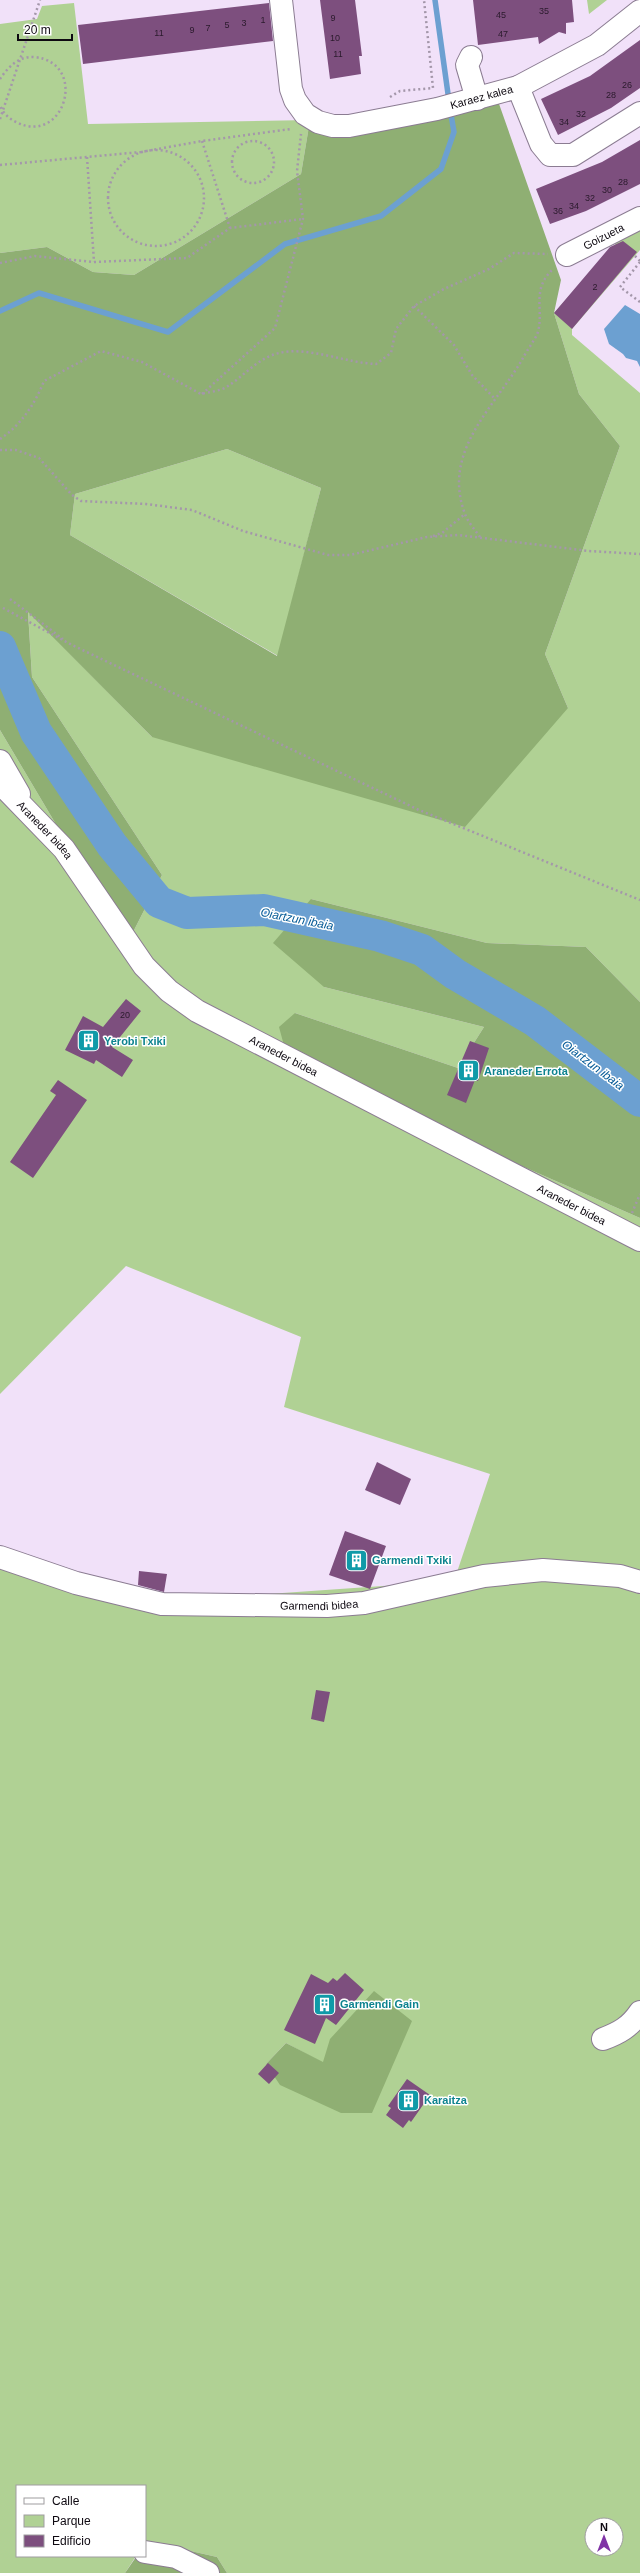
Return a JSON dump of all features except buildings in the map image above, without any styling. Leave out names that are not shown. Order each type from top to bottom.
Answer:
[{"type":"street","points":[[281,0],[291,89],[295,100],[308,121]]},
{"type":"street","name":"Karaez kalea","points":[[308,121],[333,126],[349,126],[472,101],[518,87],[597,45],[640,11]]},
{"type":"street","points":[[471,58],[467,65],[472,101]]},
{"type":"street","points":[[518,87],[541,144],[550,155],[573,155],[640,113]]},
{"type":"street","name":"Goizueta","points":[[567,255],[640,218]]},
{"type":"street","points":[[0,760],[30,812]]},
{"type":"street","name":"Araneder bidea","points":[[0,783],[30,812],[64,849],[144,966],[169,991],[196,1011],[640,1240]]},
{"type":"street","name":"Garmendi bidea","points":[[0,1557],[76,1583],[162,1604],[327,1606],[364,1603],[484,1576],[543,1570],[620,1576],[640,1582]]},
{"type":"street","points":[[603,2039],[621,2032],[634,2021],[640,2012]]},
{"type":"street","points":[[146,2552],[176,2557],[208,2573]]},
{"type":"path","points":[[0,119],[40,0]]},
{"type":"path","points":[[387,98],[400,91],[433,88],[424,0]]},
{"type":"path","points":[[0,79],[7,67],[20,60],[34,57],[48,61],[59,70],[66,83],[67,97],[61,111],[51,121],[38,126],[23,126],[10,119],[0,104]]},
{"type":"path","points":[[0,165],[141,152],[308,121],[297,171],[304,219],[296,254],[275,328],[201,394]]},
{"type":"path","points":[[202,141],[230,228]]},
{"type":"path","points":[[248,141],[261,142],[272,150],[275,163],[270,175],[259,182],[246,182],[235,173],[232,160],[237,148],[248,141]]},
{"type":"path","points":[[141,152],[173,152],[186,160],[197,172],[204,194],[200,218],[192,231],[179,241],[164,246],[148,246],[133,240],[120,230],[112,217],[108,201],[109,186],[116,171],[127,160],[141,152]]},
{"type":"path","points":[[86,157],[94,262]]},
{"type":"path","points":[[0,263],[35,256],[94,262],[187,258],[230,228],[304,219]]},
{"type":"path","points":[[0,439],[22,419],[36,402],[44,382],[101,351],[142,362],[201,394],[227,387],[253,366],[279,353],[310,353],[356,364],[376,364],[391,353],[396,329],[414,306],[444,289],[489,269],[514,253],[567,255]]},
{"type":"path","points":[[480,538],[465,514],[459,486],[464,453],[472,431],[517,368],[538,332],[539,293],[546,275],[567,255]]},
{"type":"path","points":[[635,256],[640,262],[620,287],[640,302]]},
{"type":"path","points":[[414,306],[454,344],[472,375],[495,399]]},
{"type":"path","points":[[0,450],[16,450],[39,458],[72,495],[82,501],[146,504],[192,510],[243,531],[328,555],[350,555],[427,538],[442,533],[465,514]]},
{"type":"path","points":[[427,538],[458,535],[589,551],[640,554]]},
{"type":"path","points":[[10,599],[72,645]]},
{"type":"path","points":[[3,608],[72,645],[419,810],[640,900]]},
{"type":"green space","points":[[587,0],[607,0],[589,14]]},
{"type":"green space","points":[[74,3],[88,124],[310,120],[301,174],[134,275],[93,272],[47,247],[0,253],[0,24],[37,19],[42,6]]},
{"type":"green space","points":[[498,101],[561,280],[554,313],[579,394],[620,446],[545,654],[568,708],[465,827],[152,737],[28,612],[32,677],[162,875],[127,944],[0,730],[0,253],[47,247],[93,272],[134,275],[301,174],[310,120]],"holes":[[[227,449],[321,488],[277,656],[70,535],[75,494]]]},
{"type":"green space","points":[[640,225],[640,250],[572,329],[572,335],[640,393],[640,1002],[586,947],[487,943],[311,899],[324,987],[484,1027],[458,1068],[295,1013],[289,1064],[640,1218],[640,2573],[227,2573],[217,2557],[147,2541],[146,2542],[146,2485],[16,2485],[16,2557],[135,2557],[125,2573],[0,2573],[0,1551],[166,1601],[454,1581],[490,1474],[284,1407],[301,1337],[126,1266],[0,1394],[0,730],[127,944],[162,875],[32,677],[28,611],[152,737],[568,708],[545,654],[620,446],[579,394],[554,313],[627,231]],"holes":[[[286,2043],[323,2063],[266,2064]]]},
{"type":"green space","points":[[227,449],[321,488],[278,656],[70,535],[75,494]]},
{"type":"green space","points":[[311,899],[487,943],[586,947],[640,1002],[640,1218],[289,1064],[279,1027],[295,1013],[458,1068],[484,1027],[324,987],[273,943]]},
{"type":"green space","points":[[374,1991],[412,2021],[372,2113],[341,2113],[280,2085],[266,2064],[286,2043],[323,2062],[330,2039]]},
{"type":"green space","points":[[147,2541],[217,2557],[227,2573],[125,2573],[136,2557],[146,2557]]},
{"type":"water","points":[[625,305],[640,314],[640,367],[637,361],[626,358],[609,344],[604,329]]},
{"type":"waterway","points":[[435,0],[449,101]]},
{"type":"waterway","points":[[0,311],[39,293],[168,332],[285,244],[381,216],[441,169],[454,132],[450,109]]},
{"type":"waterway","name":"Oiartzun ibaia","points":[[0,647],[36,732],[112,845],[159,902],[187,913],[264,910],[380,936],[422,950],[455,974],[535,1021],[640,1101]]},
{"type":"place","name":"Yerobi Txiki","points":[[88,1041]]},
{"type":"place","name":"Araneder Errota","points":[[469,1071]]},
{"type":"place","name":"Garmendi Txiki","points":[[357,1560]]},
{"type":"place","name":"Garmendi Gain","points":[[325,2004]]},
{"type":"place","name":"Karaitza","points":[[409,2100]]}]
